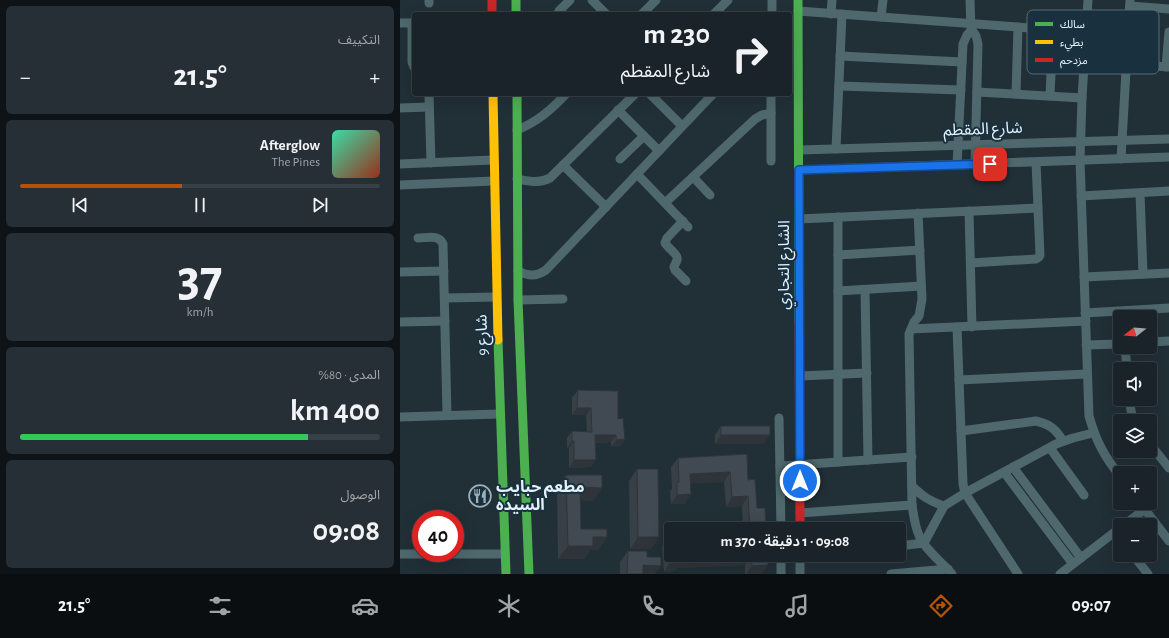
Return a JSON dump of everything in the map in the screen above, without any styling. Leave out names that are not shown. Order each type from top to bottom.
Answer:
[{"type":"main road","points":[[492,0],[492,12]]},
{"type":"main road","points":[[516,0],[516,12]]},
{"type":"main road","name":"الشارع التجاري","points":[[798,0],[800,522]]},
{"type":"main road","name":"شارع 9","points":[[493,96],[493,160],[499,414],[506,574]]},
{"type":"main road","points":[[517,96],[518,300],[529,574]]},
{"type":"street","points":[[559,12],[570,0]]},
{"type":"street","points":[[592,0],[604,12]]},
{"type":"street","points":[[644,12],[656,0]]},
{"type":"street","points":[[716,12],[728,0]]},
{"type":"street","points":[[772,0],[772,12]]},
{"type":"street","points":[[831,14],[832,0]]},
{"type":"street","points":[[881,17],[883,0]]},
{"type":"street","points":[[970,0],[971,27],[978,44],[975,164]]},
{"type":"street","points":[[1087,10],[1088,0]]},
{"type":"street","points":[[1130,3],[1169,9]]},
{"type":"street","points":[[798,11],[881,17],[971,27],[1027,28]]},
{"type":"street","points":[[836,149],[842,14]]},
{"type":"street","points":[[400,23],[412,23]]},
{"type":"street","points":[[957,165],[964,40],[971,27]]},
{"type":"street","points":[[1016,94],[1018,27]]},
{"type":"street","points":[[1167,67],[1169,32]]},
{"type":"street","points":[[840,56],[962,62]]},
{"type":"street","points":[[1050,96],[1051,74]]},
{"type":"street","points":[[1083,74],[1080,160],[1089,416],[1093,433],[1113,467]]},
{"type":"street","points":[[1121,159],[1125,74]]},
{"type":"street","points":[[839,86],[960,90]]},
{"type":"street","points":[[977,92],[1082,98]]},
{"type":"street","points":[[429,96],[431,163]]},
{"type":"street","points":[[517,130],[541,118],[564,96]]},
{"type":"street","points":[[517,179],[536,182],[545,180],[554,175],[632,96]]},
{"type":"street","points":[[652,96],[682,126]]},
{"type":"street","points":[[518,271],[530,275],[536,275],[546,270],[710,96]]},
{"type":"street","points":[[771,96],[771,161]]},
{"type":"street","points":[[400,108],[430,107]]},
{"type":"street","points":[[618,110],[659,151]]},
{"type":"street","points":[[665,203],[758,117],[771,112]]},
{"type":"street","points":[[620,159],[644,136]]},
{"type":"street","name":"شارع المقطم","points":[[799,150],[1169,139]]},
{"type":"street","points":[[799,170],[1169,157]]},
{"type":"street","points":[[400,164],[493,160]]},
{"type":"street","points":[[971,263],[1036,259],[1039,257],[1036,162]]},
{"type":"street","points":[[563,165],[606,207]]},
{"type":"street","points":[[637,174],[686,224],[666,238],[665,243],[677,256],[678,259],[674,270],[686,281]]},
{"type":"street","points":[[693,177],[710,195]]},
{"type":"street","points":[[400,185],[494,181]]},
{"type":"street","points":[[1081,196],[1169,191]]},
{"type":"street","points":[[1140,193],[1143,274]]},
{"type":"street","points":[[799,219],[1038,208]]},
{"type":"street","points":[[969,211],[972,327]]},
{"type":"street","points":[[918,213],[921,308],[919,316],[909,334],[912,505],[914,518],[924,544],[950,571]]},
{"type":"street","points":[[838,217],[838,462]]},
{"type":"street","points":[[418,238],[437,238],[443,241],[447,416]]},
{"type":"street","points":[[838,255],[920,250]]},
{"type":"street","points":[[400,272],[444,271]]},
{"type":"street","points":[[1084,277],[1169,273]]},
{"type":"street","points":[[838,291],[921,286]]},
{"type":"street","points":[[865,290],[868,460]]},
{"type":"street","points":[[445,298],[496,297]]},
{"type":"street","points":[[518,300],[563,299]]},
{"type":"street","points":[[911,329],[972,327],[1169,308]]},
{"type":"street","points":[[400,322],[445,321]]},
{"type":"street","points":[[957,327],[963,484],[965,493],[1018,574]]},
{"type":"street","points":[[1157,342],[1169,341]]},
{"type":"street","points":[[1086,345],[1113,344]]},
{"type":"street","points":[[800,376],[867,373]]},
{"type":"street","points":[[959,380],[1087,374]]},
{"type":"street","points":[[400,417],[499,414]]},
{"type":"street","points":[[779,418],[781,522]]},
{"type":"street","points":[[961,431],[1036,421],[1052,427],[1063,441]]},
{"type":"street","points":[[924,544],[944,506],[965,493],[1063,441],[1093,433]]},
{"type":"street","points":[[1050,448],[1084,495]]},
{"type":"street","points":[[1157,451],[1168,463]]},
{"type":"street","points":[[780,466],[912,457]]},
{"type":"street","points":[[1013,467],[1081,558]]},
{"type":"street","points":[[1004,472],[1073,564]]},
{"type":"street","points":[[912,486],[931,502],[944,506]]},
{"type":"street","points":[[800,513],[912,505]]},
{"type":"street","points":[[1131,518],[1139,510]]},
{"type":"street","points":[[1146,510],[1169,541]]},
{"type":"street","points":[[1060,574],[1113,536]]},
{"type":"street","points":[[906,545],[924,544]]},
{"type":"street","points":[[400,554],[505,554]]},
{"type":"street","points":[[781,562],[782,574]]},
{"type":"street","points":[[800,562],[800,574]]},
{"type":"street","points":[[1139,562],[1148,574]]},
{"type":"street","points":[[891,574],[950,571]]},
{"type":"building","points":[[578,390],[618,391],[618,419],[623,418],[625,439],[616,440],[616,435],[595,435],[596,460],[574,460],[574,441],[572,441],[572,431],[592,432],[591,408],[577,408]]},
{"type":"building","points":[[721,426],[770,426],[770,435],[721,435]]},
{"type":"building","points":[[747,454],[748,480],[755,479],[757,508],[765,508],[766,522],[750,522],[748,496],[732,497],[730,472],[690,474],[691,494],[677,495],[677,482],[679,482],[678,458]]},
{"type":"building","points":[[637,469],[658,469],[659,537],[638,537]]},
{"type":"building","points":[[566,475],[602,475],[602,488],[580,487],[581,529],[607,529],[607,537],[593,537],[593,546],[568,546]]},
{"type":"building","points":[[628,551],[647,551],[647,557],[661,557],[661,566],[643,565],[643,574],[627,574]]},
{"type":"building","points":[[752,562],[768,562],[768,565],[752,566]]},
{"type":"traffic: fast","points":[[516,0],[516,12]]},
{"type":"traffic: fast","points":[[798,0],[799,322]]},
{"type":"traffic: fast","points":[[517,96],[518,300],[529,574]]},
{"type":"traffic: fast","points":[[498,340],[506,574]]},
{"type":"traffic: slow","points":[[493,96],[498,340]]},
{"type":"traffic: jam","points":[[492,0],[492,12]]},
{"type":"traffic: jam","points":[[799,322],[800,522]]},
{"type":"place","name":"مطعم حبايب السيده","points":[[480,496]]},
{"type":"route","points":[[800,481],[799,170],[990,164]]}]
